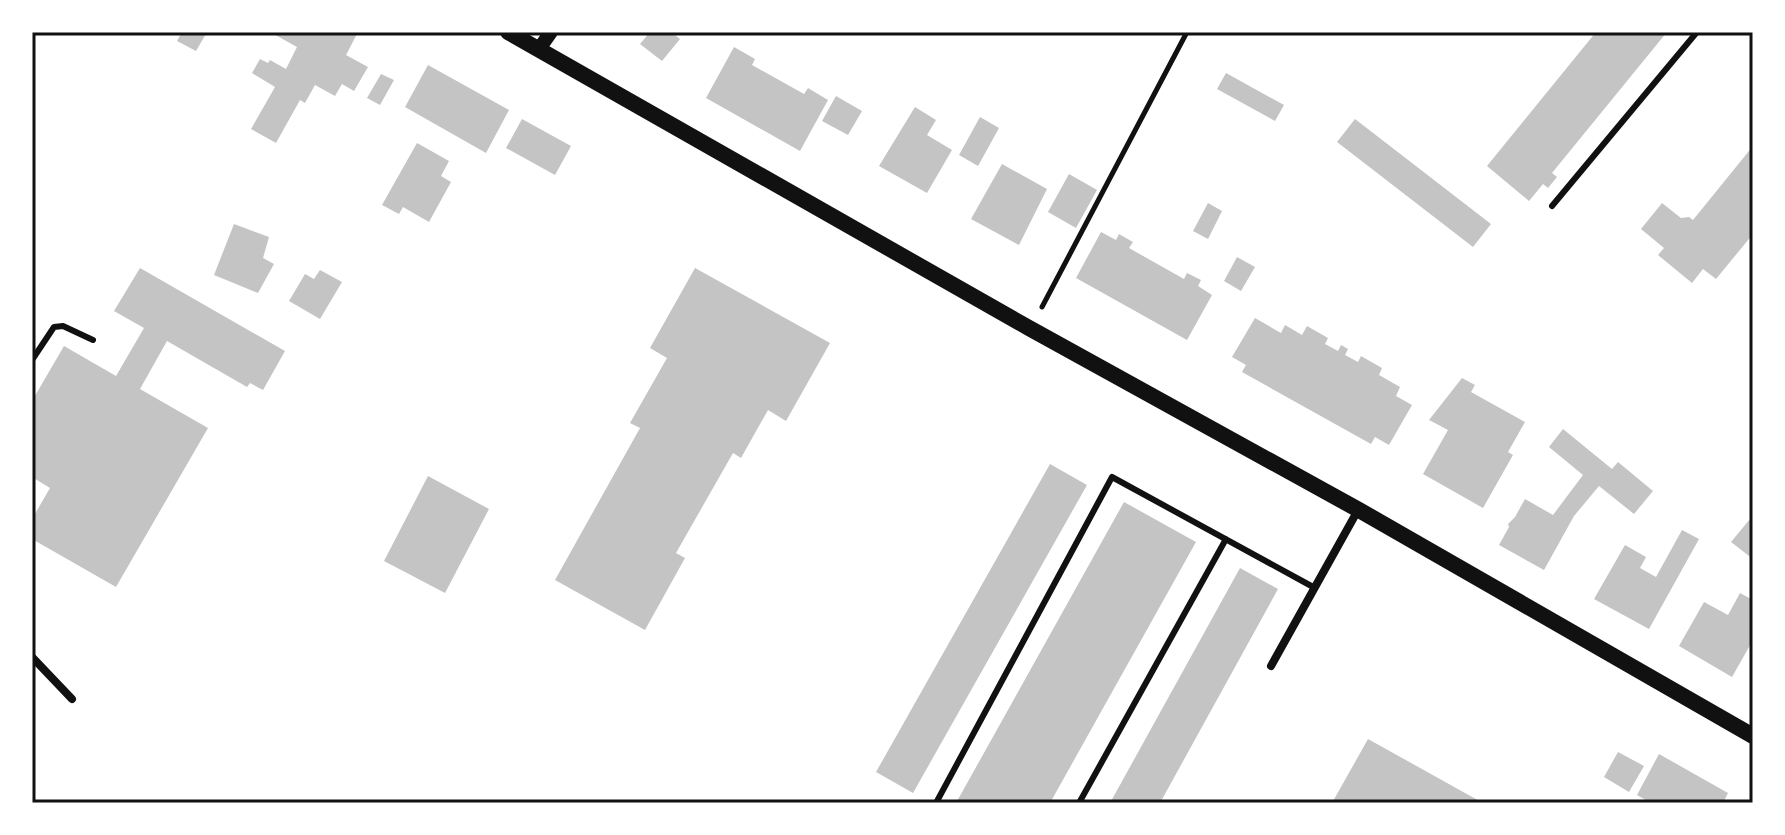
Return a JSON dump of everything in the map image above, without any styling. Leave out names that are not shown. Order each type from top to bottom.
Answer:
[{"type":"main road","points":[[508,32],[1029,328],[1359,510],[1753,736]]},
{"type":"street","points":[[539,49],[551,32]]},
{"type":"street","points":[[1271,666],[1359,510]]},
{"type":"street","points":[[32,657],[72,699]]},
{"type":"lane","points":[[1552,206],[1697,32]]},
{"type":"lane","points":[[32,360],[54,327],[63,326],[93,340]]},
{"type":"lane","points":[[936,803],[1112,477],[1315,588]]},
{"type":"lane","points":[[1079,803],[1226,539]]},
{"type":"path","points":[[1029,328],[1075,248],[1187,32]]},
{"type":"building","points":[[182,32],[207,32],[196,51],[177,41]]},
{"type":"building","points":[[270,32],[358,32],[346,55],[368,67],[354,91],[342,84],[335,96],[315,85],[305,103],[300,100],[276,143],[251,129],[275,87],[252,73],[260,59],[268,63],[270,60],[286,69],[297,47]]},
{"type":"building","points":[[650,32],[671,32],[680,39],[662,61],[640,44]]},
{"type":"building","points":[[1596,32],[1667,32],[1552,173],[1557,177],[1548,188],[1543,184],[1529,201],[1487,166]]},
{"type":"building","points":[[734,47],[755,59],[752,65],[804,94],[808,88],[828,100],[800,151],[706,98]]},
{"type":"building","points":[[428,65],[509,110],[486,153],[405,107]]},
{"type":"building","points":[[1226,73],[1284,105],[1275,121],[1217,89]]},
{"type":"building","points":[[381,74],[394,80],[380,105],[367,98]]},
{"type":"building","points":[[836,96],[862,111],[848,135],[822,121]]},
{"type":"building","points":[[915,107],[936,120],[927,135],[952,150],[927,193],[879,166]]},
{"type":"building","points":[[980,117],[999,128],[978,166],[959,155]]},
{"type":"building","points":[[522,119],[571,146],[555,175],[506,148]]},
{"type":"building","points":[[1355,119],[1491,224],[1473,247],[1337,142]]},
{"type":"building","points":[[417,143],[449,161],[441,176],[451,182],[429,222],[403,207],[399,214],[382,205]]},
{"type":"building","points":[[1753,146],[1753,234],[1716,279],[1703,269],[1692,283],[1658,255],[1664,248],[1641,229],[1662,203],[1681,218],[1693,220]]},
{"type":"building","points":[[1002,164],[1047,189],[1019,245],[971,219]]},
{"type":"building","points":[[1069,174],[1097,190],[1076,228],[1048,212]]},
{"type":"building","points":[[1208,203],[1222,211],[1208,239],[1193,231]]},
{"type":"building","points":[[234,224],[269,237],[263,258],[274,264],[258,293],[214,275]]},
{"type":"building","points":[[1101,232],[1116,240],[1119,234],[1133,242],[1129,248],[1184,279],[1187,273],[1201,280],[1198,286],[1212,295],[1187,340],[1076,278]]},
{"type":"building","points":[[1237,257],[1255,267],[1241,291],[1224,281]]},
{"type":"building","points":[[140,268],[285,351],[263,390],[250,383],[247,387],[167,341],[140,389],[208,428],[116,587],[32,539],[32,519],[50,488],[32,477],[32,401],[64,346],[116,376],[144,328],[114,311]]},
{"type":"building","points":[[695,268],[830,343],[786,421],[768,410],[741,458],[733,453],[676,553],[685,558],[645,630],[555,580],[640,428],[630,423],[667,358],[650,348]]},
{"type":"building","points":[[320,270],[342,282],[320,319],[289,301],[305,274],[314,279]]},
{"type":"building","points":[[1255,318],[1281,333],[1285,325],[1302,335],[1307,326],[1328,338],[1325,344],[1338,351],[1341,345],[1348,349],[1345,355],[1358,362],[1361,356],[1382,368],[1379,375],[1400,387],[1396,396],[1412,405],[1389,445],[1375,437],[1371,444],[1242,372],[1246,365],[1232,357]]},
{"type":"building","points":[[1462,378],[1475,385],[1471,392],[1525,422],[1508,452],[1513,455],[1483,508],[1423,474],[1448,430],[1429,420]]},
{"type":"building","points":[[1563,429],[1612,469],[1618,462],[1653,491],[1634,514],[1599,486],[1574,516],[1544,570],[1499,545],[1508,524],[1525,499],[1553,515],[1583,475],[1549,447]]},
{"type":"building","points":[[1050,464],[1087,485],[913,793],[876,772]]},
{"type":"building","points":[[428,476],[489,509],[445,593],[384,561]]},
{"type":"building","points":[[1124,502],[1196,542],[1050,803],[956,803]]},
{"type":"building","points":[[1750,519],[1753,521],[1753,559],[1731,542]]},
{"type":"building","points":[[1682,530],[1699,539],[1649,629],[1594,599],[1625,545],[1646,557],[1640,568],[1656,577]]},
{"type":"building","points":[[1240,568],[1278,589],[1160,803],[1110,803]]},
{"type":"building","points":[[1740,593],[1753,600],[1753,640],[1732,677],[1679,646],[1704,602],[1728,615]]},
{"type":"building","points":[[1368,739],[1483,803],[1332,803]]},
{"type":"building","points":[[1618,752],[1644,766],[1629,792],[1604,777]]},
{"type":"building","points":[[1659,754],[1728,793],[1723,803],[1651,803],[1637,795]]}]
